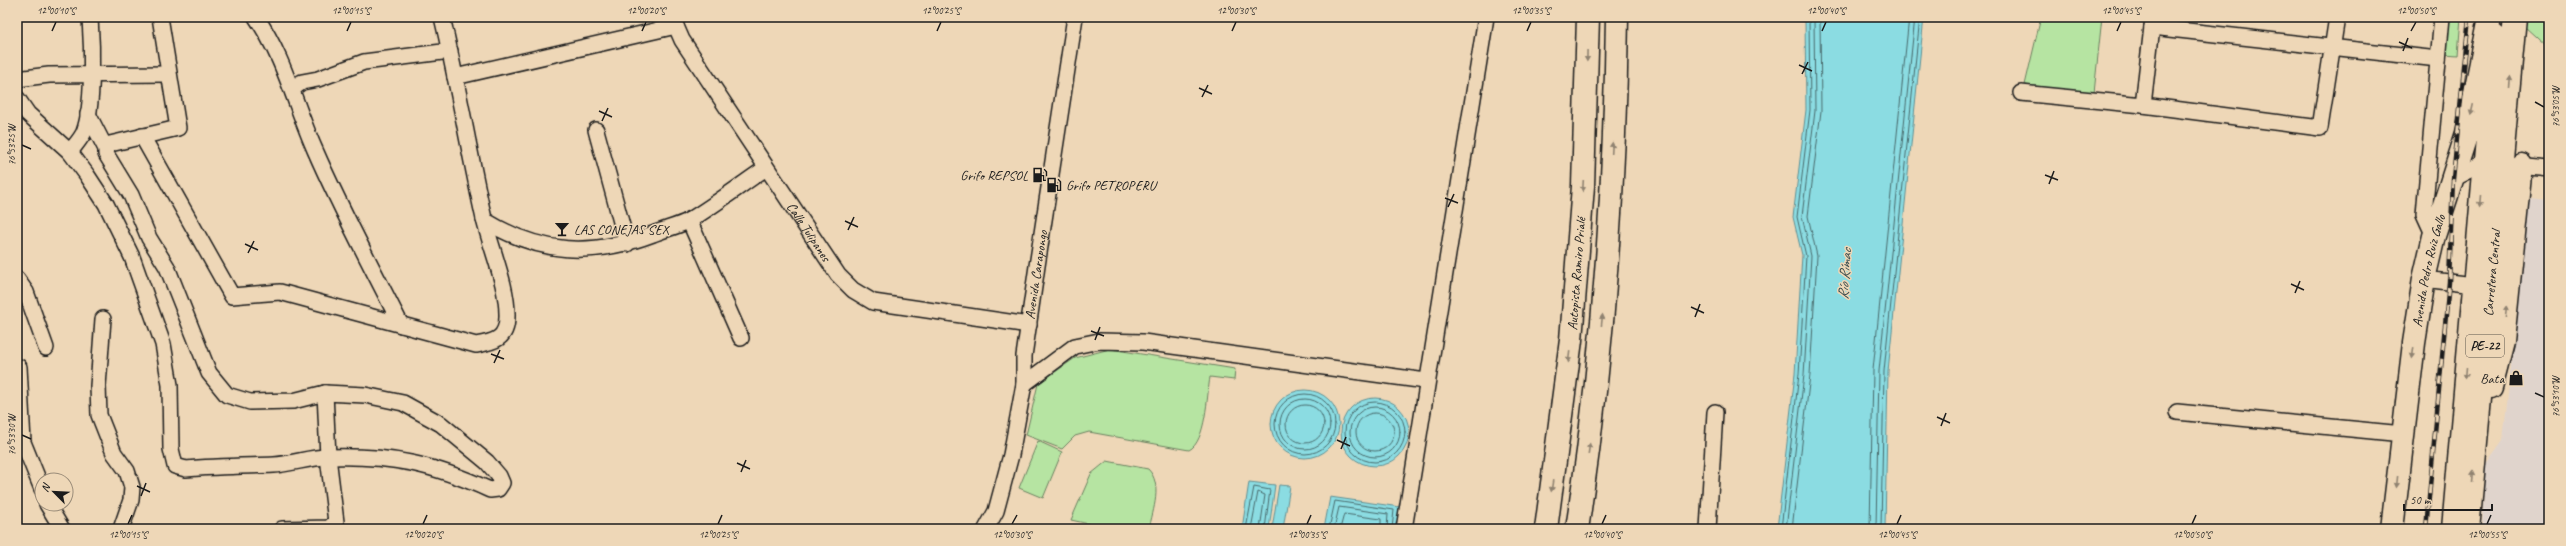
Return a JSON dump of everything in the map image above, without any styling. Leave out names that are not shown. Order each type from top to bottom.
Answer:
[{"type":"highway","name":"Autopista Ramiro Prialé","points":[[1546,529],[1571,340],[1583,186],[1588,17]]},
{"type":"highway","name":"Autopista Ramiro Prialé","points":[[1577,529],[1590,446],[1605,288],[1617,17]]},
{"type":"highway","name":"Avenida Pedro Ruiz Gallo","points":[[2392,529],[2424,278],[2434,236],[2453,179],[2478,86],[2490,17]]},
{"type":"highway","name":"Carretera Central","points":[[2468,529],[2503,164],[2515,17]]},
{"type":"main road","name":"Carretera Central","points":[[2452,529],[2473,285],[2503,164],[2496,17]]},
{"type":"street","points":[[70,152],[84,132],[88,114],[91,75],[90,17]]},
{"type":"street","points":[[106,149],[110,144],[178,128],[168,74],[160,17]]},
{"type":"street","points":[[256,17],[269,36],[292,89],[314,148],[343,212],[402,325]]},
{"type":"street","points":[[142,136],[177,195],[221,281],[232,296],[280,292],[476,345],[495,342],[502,334],[507,318],[505,299],[484,220],[442,17]]},
{"type":"street","name":"Avenida Carapongo","points":[[986,529],[996,511],[1011,455],[1024,384],[1024,356],[1075,17]]},
{"type":"street","points":[[1404,529],[1426,381],[1486,17]]},
{"type":"street","points":[[2021,92],[2143,105],[2320,128],[2336,17]]},
{"type":"street","points":[[2434,236],[2424,214],[2442,17]]},
{"type":"street","points":[[455,77],[674,21]]},
{"type":"street","name":"Calle Tulipanes","points":[[674,21],[682,40],[766,168],[838,275],[853,290],[873,302],[1029,325]]},
{"type":"street","points":[[2143,105],[2152,22],[2332,49],[2438,59]]},
{"type":"street","points":[[292,89],[302,82],[318,79],[364,62],[450,51]]},
{"type":"street","points":[[17,79],[42,75],[168,74]]},
{"type":"street","points":[[17,98],[44,131],[70,152],[106,204],[132,257],[163,344],[170,385],[171,449],[175,466],[186,469],[239,464],[276,465],[328,457],[385,458],[418,463],[437,468],[490,490],[498,489],[502,483],[499,476],[470,447],[441,424],[414,408],[378,397],[324,393],[293,401],[250,402],[227,395],[215,382],[203,359],[167,267],[149,238],[131,195],[106,154],[106,149],[88,114]]},
{"type":"street","points":[[596,130],[626,244]]},
{"type":"street","points":[[2453,179],[2503,164],[2549,169]]},
{"type":"street","points":[[484,220],[521,238],[557,249],[590,250],[626,244],[689,220],[766,168]]},
{"type":"street","points":[[689,220],[741,338]]},
{"type":"street","points":[[2424,278],[2473,285]]},
{"type":"street","points":[[17,279],[26,292],[46,348]]},
{"type":"street","points":[[103,319],[98,386],[99,415],[114,453],[127,471],[132,487],[131,500],[121,529]]},
{"type":"street","points":[[1024,384],[1075,346],[1099,341],[1143,342],[1426,381]]},
{"type":"street","points":[[19,367],[23,442],[35,472]]},
{"type":"street","points":[[282,529],[328,528],[335,525],[337,516],[328,457],[324,393]]},
{"type":"street","points":[[1708,529],[1715,412]]},
{"type":"street","points":[[2177,412],[2403,434]]},
{"type":"street","points":[[52,512],[62,529]]},
{"type":"shaded area","points":[[2529,198],[2549,200],[2549,529],[2482,529],[2485,465],[2503,440]]},
{"type":"green space","points":[[2041,17],[2102,17],[2094,93],[2025,85]]},
{"type":"green space","points":[[2447,17],[2461,17],[2458,55],[2444,54]]},
{"type":"green space","points":[[2524,17],[2549,17],[2549,49],[2524,26]]},
{"type":"green space","points":[[1110,349],[1235,369],[1234,380],[1210,377],[1207,406],[1202,428],[1195,445],[1189,450],[1089,432],[1075,436],[1062,449],[1026,435],[1038,384],[1075,358]]},
{"type":"green space","points":[[1038,441],[1062,452],[1043,498],[1019,488]]},
{"type":"green space","points":[[1107,461],[1148,469],[1153,475],[1156,498],[1149,529],[1088,529],[1089,524],[1071,520],[1091,474]]},
{"type":"water","name":"Río Rímac","points":[[1805,17],[1924,17],[1888,371],[1885,529],[1777,529],[1795,374],[1802,255],[1793,217],[1806,110]]},
{"type":"water","points":[[1305,390],[1318,393],[1329,400],[1336,411],[1339,424],[1336,437],[1329,448],[1318,455],[1305,458],[1292,455],[1281,448],[1274,437],[1271,424],[1274,411],[1281,400],[1292,393]]},
{"type":"water","points":[[1375,398],[1388,401],[1399,408],[1406,419],[1409,432],[1406,445],[1399,456],[1388,463],[1375,466],[1362,463],[1351,456],[1344,445],[1341,432],[1344,419],[1351,408],[1362,401]]},
{"type":"water","points":[[1249,482],[1275,485],[1269,529],[1242,529]]},
{"type":"water","points":[[1279,485],[1290,486],[1283,529],[1272,529]]},
{"type":"water","points":[[1330,497],[1400,507],[1396,529],[1324,529]]},
{"type":"railway","points":[[2426,529],[2449,282],[2453,179],[2469,17]]},
{"type":"place","name":"Grifo REPSOL","points":[[1040,175]]},
{"type":"place","name":"Grifo PETROPERU","points":[[1054,185]]},
{"type":"place","name":"LAS CONEJAS SEX","points":[[562,229]]},
{"type":"place","name":"Bata","points":[[2516,378]]}]
